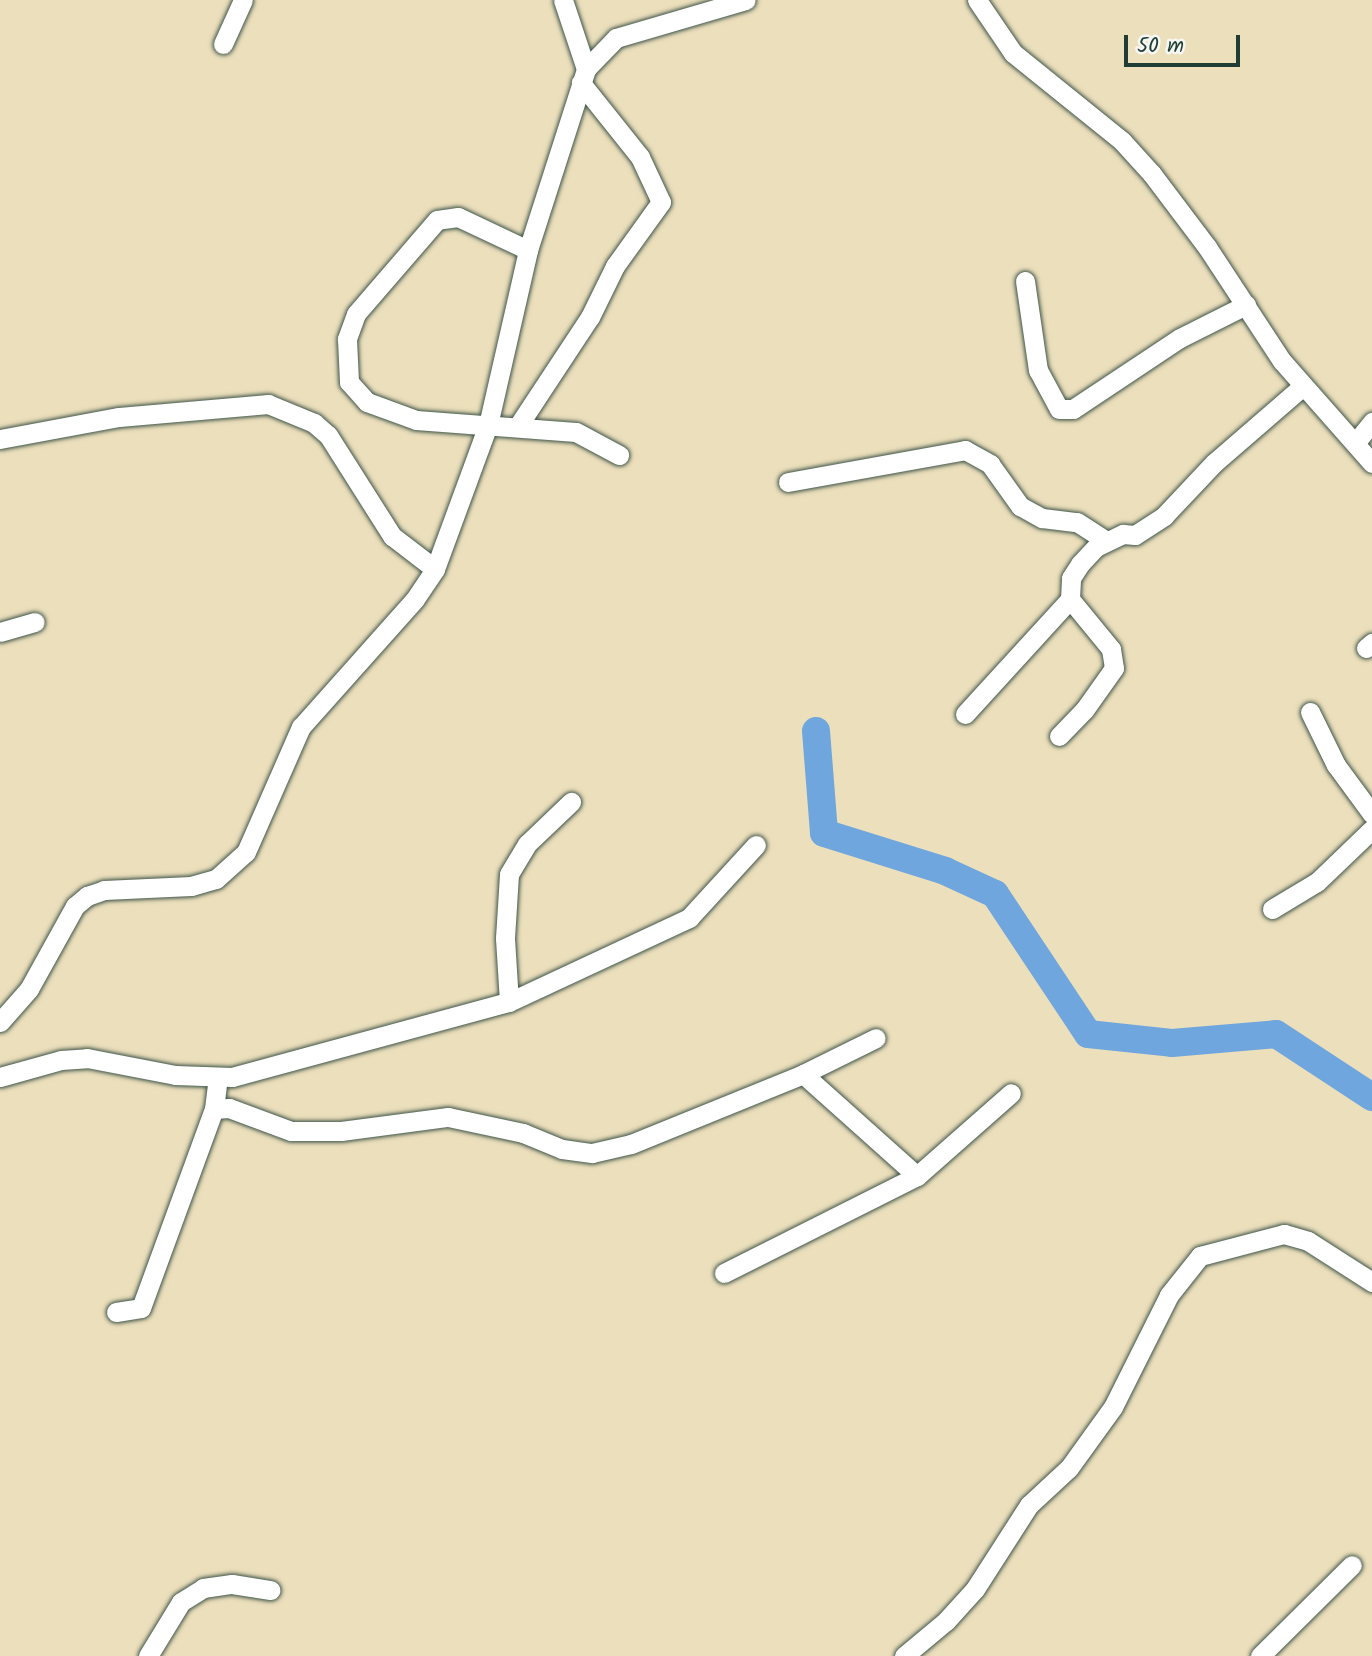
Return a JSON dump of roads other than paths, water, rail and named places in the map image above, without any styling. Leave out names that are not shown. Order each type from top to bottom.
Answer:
[{"type":"street","points":[[223,44],[243,0]]},
{"type":"street","points":[[517,426],[590,317],[621,257],[660,202],[640,157],[584,76],[563,0]]},
{"type":"street","points":[[0,1023],[29,989],[75,906],[87,896],[104,890],[191,886],[216,879],[246,852],[301,727],[415,599],[435,569],[488,425],[528,250],[584,76],[616,38],[746,0]]},
{"type":"street","points":[[977,0],[1013,53],[1122,141],[1152,174],[1303,386],[1372,463]]},
{"type":"street","points":[[528,250],[458,217],[437,220],[356,314],[346,339],[349,382],[367,402],[416,420],[576,432],[619,455]]},
{"type":"street","points":[[1026,281],[1038,370],[1059,409],[1073,409],[1180,338],[1246,305]]},
{"type":"street","points":[[965,714],[1070,599],[1071,578],[1106,541],[1135,534],[1156,522],[1303,386]]},
{"type":"street","points":[[0,439],[119,417],[250,402],[268,404],[314,423],[328,435],[392,536],[435,569]]},
{"type":"street","points":[[1356,443],[1372,422]]},
{"type":"street","points":[[788,482],[965,450],[990,464],[1020,506],[1042,519],[1077,522],[1106,541]]},
{"type":"street","points":[[1059,736],[1085,709],[1114,668],[1111,649],[1070,599]]},
{"type":"street","points":[[0,632],[35,622]]},
{"type":"street","points":[[1310,712],[1336,765],[1372,814]]},
{"type":"street","points":[[509,1002],[505,938],[509,874],[527,844],[571,802]]},
{"type":"street","points":[[1272,909],[1317,882],[1372,829]]},
{"type":"street","points":[[0,1077],[61,1060],[87,1058],[218,1078],[509,1002],[689,918],[755,845]]},
{"type":"street","points":[[214,1109],[229,1108],[291,1131],[341,1130],[449,1117],[523,1133],[562,1149],[592,1153],[615,1150],[803,1074],[876,1038]]},
{"type":"street","points":[[803,1074],[917,1176]]},
{"type":"street","points":[[116,1312],[141,1308],[214,1109],[218,1078]]},
{"type":"street","points":[[724,1273],[917,1176],[1011,1093]]},
{"type":"street","points":[[904,1656],[946,1621],[975,1589],[1030,1505],[1069,1468],[1113,1407],[1168,1294],[1200,1256],[1284,1234],[1308,1241],[1372,1282]]},
{"type":"street","points":[[1260,1656],[1352,1565]]},
{"type":"street","points":[[148,1656],[181,1602],[203,1588],[232,1584],[271,1590]]},
{"type":"waterway","points":[[816,731],[824,833],[945,871],[995,894],[1088,1034],[1172,1043],[1276,1034],[1372,1097]]}]
